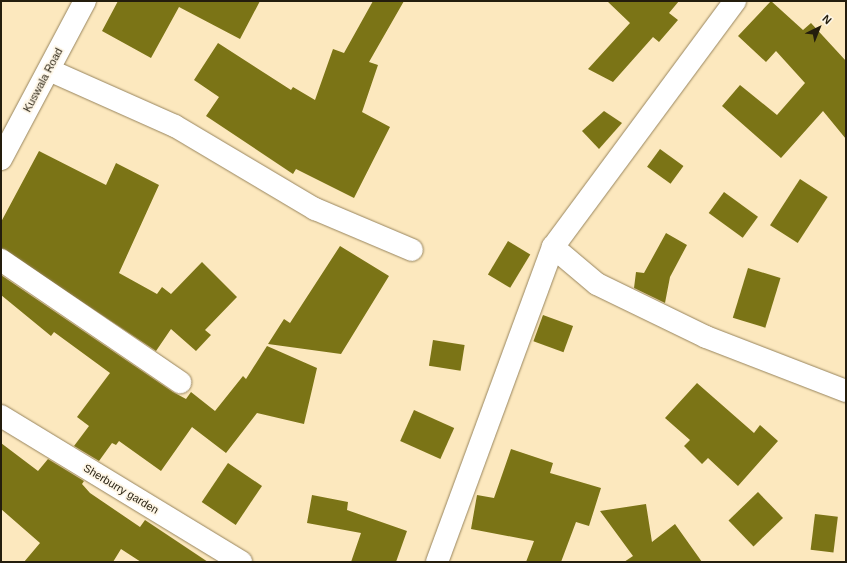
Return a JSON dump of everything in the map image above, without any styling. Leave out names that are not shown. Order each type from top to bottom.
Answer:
[{"type":"street","name":"Kuswala Road","points":[[1,159],[85,1]]},
{"type":"street","points":[[438,562],[553,247],[735,1]]},
{"type":"street","points":[[49,70],[175,126],[315,209],[412,250]]},
{"type":"street","points":[[553,247],[597,284],[706,337],[846,391]]},
{"type":"street","points":[[1,260],[180,382]]},
{"type":"street","name":"Sherburry garden","points":[[1,416],[241,562]]},
{"type":"building","points":[[118,1],[260,1],[240,39],[179,7],[151,58],[102,31]]},
{"type":"building","points":[[373,1],[404,1],[369,62],[378,65],[362,112],[390,127],[354,198],[296,169],[293,174],[206,116],[219,97],[194,80],[218,43],[291,90],[293,87],[315,100],[333,49],[344,53]]},
{"type":"building","points":[[607,1],[679,1],[669,13],[678,20],[659,42],[653,37],[613,82],[588,69],[630,23]]},
{"type":"building","points":[[771,1],[803,30],[811,23],[846,61],[846,139],[823,111],[781,158],[722,106],[740,85],[777,115],[805,83],[776,51],[766,62],[738,36]]},
{"type":"building","points":[[604,111],[622,123],[599,149],[582,131]]},
{"type":"building","points":[[660,149],[683,166],[671,184],[647,167]]},
{"type":"building","points":[[39,151],[106,185],[116,163],[159,185],[119,273],[157,294],[162,287],[171,294],[202,262],[237,297],[205,330],[211,335],[196,351],[171,329],[156,351],[1,248],[1,222]]},
{"type":"building","points":[[800,179],[828,197],[798,243],[770,225]]},
{"type":"building","points":[[724,192],[758,217],[743,238],[709,213]]},
{"type":"building","points":[[666,233],[687,245],[670,277],[665,303],[634,288],[636,272],[644,273]]},
{"type":"building","points":[[508,241],[530,254],[510,288],[488,274]]},
{"type":"building","points":[[340,246],[389,276],[341,354],[268,344],[284,319],[290,323]]},
{"type":"building","points":[[748,268],[781,278],[765,328],[733,318]]},
{"type":"building","points":[[1,275],[173,392],[186,399],[191,392],[215,411],[243,376],[246,379],[267,346],[317,368],[304,424],[257,413],[226,453],[192,427],[161,471],[119,441],[116,445],[112,443],[99,461],[74,446],[89,426],[77,417],[110,373],[54,332],[51,336],[1,295]]},
{"type":"building","points":[[543,315],[573,326],[563,352],[533,341]]},
{"type":"building","points":[[433,340],[465,345],[461,371],[429,366]]},
{"type":"building","points":[[697,383],[754,433],[760,425],[778,441],[738,486],[708,458],[702,464],[684,446],[690,440],[665,418]]},
{"type":"building","points":[[414,410],[454,428],[440,459],[400,441]]},
{"type":"building","points":[[1,443],[38,471],[48,459],[84,481],[82,484],[90,493],[140,527],[145,520],[208,562],[141,562],[121,549],[113,562],[24,562],[40,543],[1,509]]},
{"type":"building","points":[[511,449],[553,463],[550,473],[601,488],[589,526],[576,522],[561,562],[526,562],[534,541],[471,529],[477,495],[494,498]]},
{"type":"building","points":[[228,463],[262,486],[236,525],[202,502]]},
{"type":"building","points":[[758,492],[783,518],[754,546],[729,520]]},
{"type":"building","points":[[312,495],[348,502],[347,510],[407,531],[396,562],[351,562],[361,533],[307,523]]},
{"type":"building","points":[[646,504],[652,542],[675,524],[702,562],[624,562],[633,556],[600,511]]},
{"type":"building","points":[[815,514],[838,517],[833,553],[811,550]]}]
